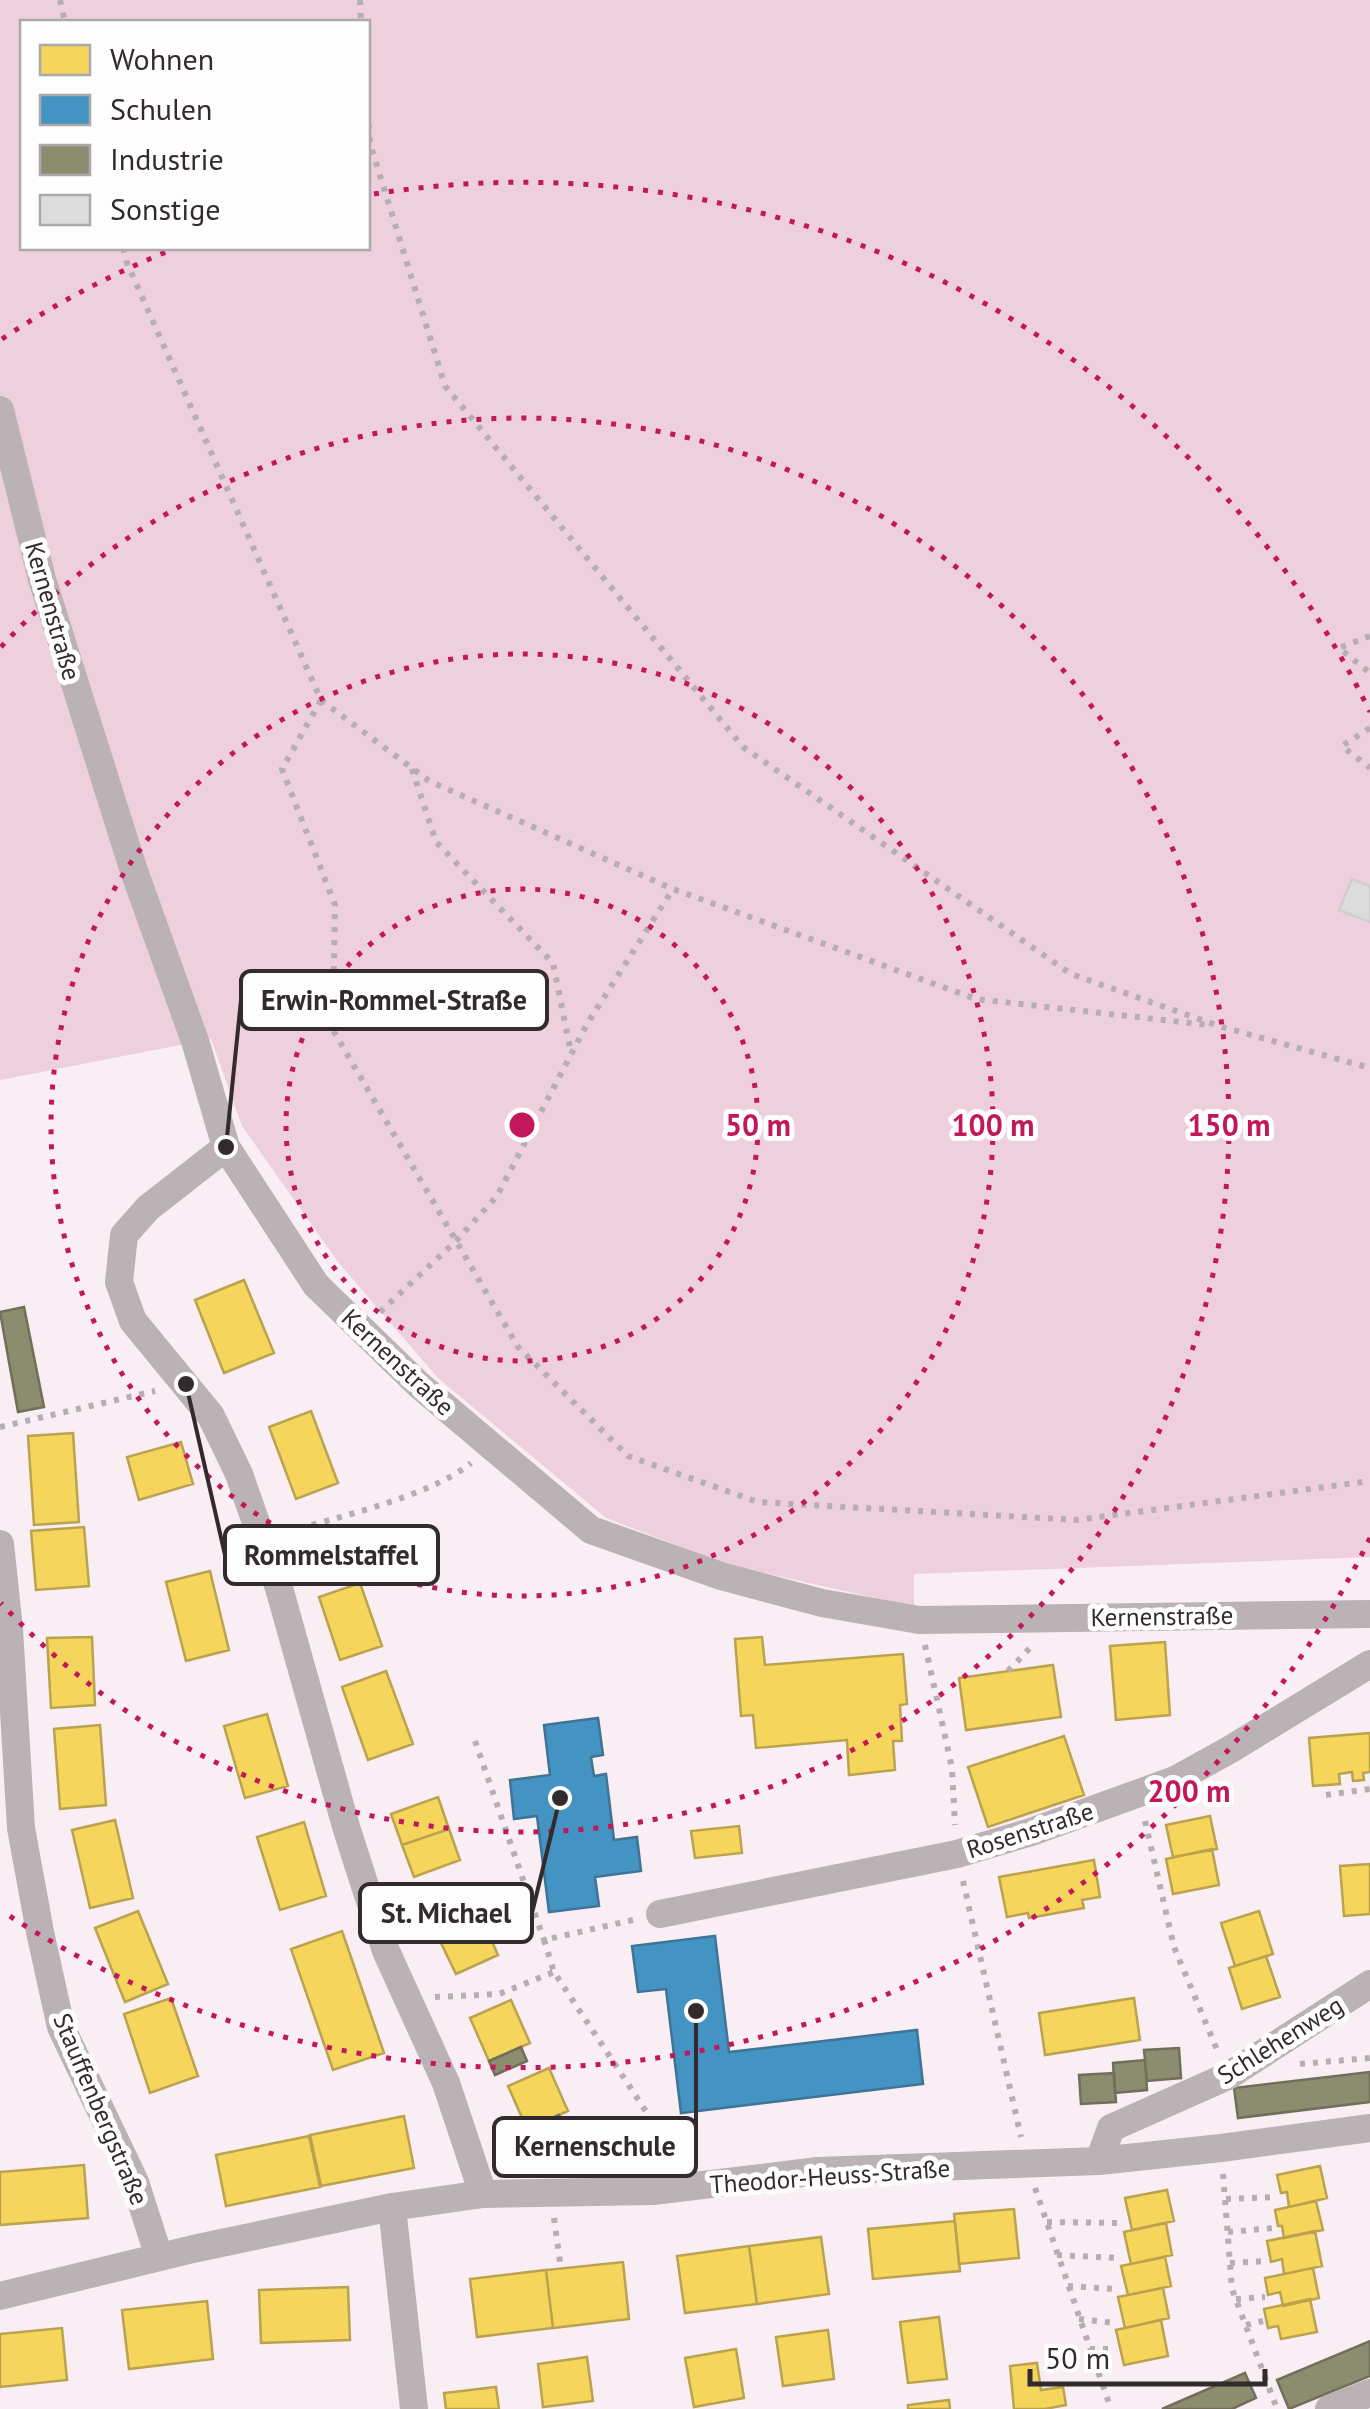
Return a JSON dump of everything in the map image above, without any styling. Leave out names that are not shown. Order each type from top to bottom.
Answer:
[{"type":"street","name":"Kernenstraße","points":[[0,410],[42,580],[133,868],[196,1044],[226,1147],[316,1285],[420,1385],[591,1530],[721,1576],[822,1603],[919,1620],[1370,1614]]},
{"type":"street","points":[[226,1147],[148,1208],[124,1236],[119,1282],[133,1321],[211,1416],[232,1459],[279,1588],[352,1848],[386,1951],[446,2082],[484,2194]]},
{"type":"street","name":"Stauffenbergstraße","points":[[0,1544],[10,1628],[21,1828],[61,2027],[135,2182],[160,2257]]},
{"type":"street","name":"Rosenstraße","points":[[660,1914],[957,1854],[1031,1832],[1175,1780],[1370,1664]]},
{"type":"street","name":"Schlehenweg","points":[[1100,2161],[1111,2128],[1228,2076],[1370,1984]]},
{"type":"street","name":"Theodor-Heuss-Straße","points":[[0,2296],[392,2207],[484,2194],[653,2191],[818,2171],[1100,2161],[1370,2128]]},
{"type":"street","points":[[392,2207],[414,2409]]},
{"type":"street","points":[[1329,2409],[1370,2393]]},
{"type":"path","points":[[370,143],[446,386],[743,747],[1070,974],[1219,1026],[1370,1068]]},
{"type":"path","points":[[124,250],[321,700],[429,781],[673,890],[976,999],[1219,1026]]},
{"type":"path","points":[[1370,636],[1339,648],[1370,674]]},
{"type":"path","points":[[321,700],[282,769],[334,906],[332,1030],[518,1347],[628,1456],[758,1502],[1076,1520],[1370,1481]]},
{"type":"path","points":[[1370,728],[1342,746],[1370,768]]},
{"type":"path","points":[[412,768],[436,842],[553,962],[572,1054]]},
{"type":"path","points":[[362,1329],[456,1241],[497,1196],[587,1024],[673,890]]},
{"type":"path","points":[[0,1427],[186,1384]]},
{"type":"path","points":[[262,1540],[396,1499],[457,1475],[491,1446]]},
{"type":"path","points":[[919,1620],[952,1768],[957,1854]]},
{"type":"path","points":[[476,1741],[554,1972],[654,2122],[653,2191]]},
{"type":"path","points":[[1326,1795],[1370,1789]]},
{"type":"path","points":[[1138,1792],[1174,1947],[1228,2076]]},
{"type":"path","points":[[544,1940],[660,1914]]},
{"type":"path","points":[[408,1998],[500,1994],[554,1972]]},
{"type":"path","points":[[1280,2042],[1298,2064],[1370,2058]]},
{"type":"path","points":[[1221,2148],[1232,2289],[1277,2409]]},
{"type":"path","points":[[550,2193],[560,2262]]},
{"type":"path","points":[[1226,2200],[1276,2197]]},
{"type":"path","points":[[1046,2222],[1120,2223]]},
{"type":"path","points":[[1228,2232],[1274,2228]]},
{"type":"path","points":[[1057,2255],[1118,2258]]},
{"type":"path","points":[[1230,2263],[1268,2261]]},
{"type":"path","points":[[1068,2286],[1116,2289]]},
{"type":"path","points":[[1236,2299],[1265,2296]]},
{"type":"path","points":[[1079,2319],[1115,2323]]},
{"type":"path","points":[[1246,2325],[1263,2321]]},
{"type":"path","points":[[1090,2349],[1112,2349]]},
{"type":"shaded area","points":[[0,0],[1370,0],[1370,1557],[914,1574],[914,1607],[726,1564],[606,1518],[438,1378],[338,1262],[242,1126],[211,1039],[0,1080]]},
{"type":"building: Wohnen","points":[[244,1280],[274,1353],[224,1373],[195,1300]]},
{"type":"building: Wohnen","points":[[311,1411],[338,1483],[296,1499],[269,1427]]},
{"type":"building: Wohnen","points":[[73,1433],[79,1522],[34,1525],[28,1436]]},
{"type":"building: Wohnen","points":[[181,1442],[193,1484],[139,1500],[127,1457]]},
{"type":"building: Wohnen","points":[[84,1527],[89,1586],[36,1590],[31,1531]]},
{"type":"building: Wohnen","points":[[210,1571],[229,1650],[186,1661],[166,1582]]},
{"type":"building: Wohnen","points":[[360,1583],[382,1646],[340,1660],[319,1597]]},
{"type":"building: Wohnen","points":[[92,1637],[95,1705],[51,1708],[47,1638]]},
{"type":"building: Wohnen","points":[[762,1637],[765,1665],[903,1654],[907,1704],[900,1705],[902,1741],[893,1741],[895,1770],[849,1775],[847,1740],[756,1748],[753,1715],[741,1716],[735,1639]]},
{"type":"building: Wohnen","points":[[1165,1642],[1170,1715],[1116,1720],[1110,1646]]},
{"type":"building: Wohnen","points":[[1053,1665],[1061,1717],[966,1730],[959,1678]]},
{"type":"building: Wohnen","points":[[386,1671],[413,1744],[368,1760],[342,1687]]},
{"type":"building: Wohnen","points":[[267,1714],[288,1786],[245,1798],[224,1726]]},
{"type":"building: Wohnen","points":[[100,1725],[106,1805],[60,1809],[54,1729]]},
{"type":"building: Wohnen","points":[[1370,1733],[1370,1772],[1363,1773],[1364,1780],[1353,1781],[1352,1772],[1339,1774],[1340,1784],[1313,1786],[1309,1738]]},
{"type":"building: Wohnen","points":[[1064,1736],[1084,1795],[988,1827],[968,1767]]},
{"type":"building: Wohnen","points":[[438,1797],[449,1829],[402,1845],[391,1814]]},
{"type":"building: Wohnen","points":[[1210,1816],[1217,1849],[1173,1857],[1166,1825]]},
{"type":"building: Wohnen","points":[[115,1820],[133,1898],[90,1908],[72,1830]]},
{"type":"building: Wohnen","points":[[304,1822],[326,1896],[280,1910],[257,1837]]},
{"type":"building: Wohnen","points":[[739,1826],[742,1853],[695,1858],[691,1831]]},
{"type":"building: Wohnen","points":[[449,1829],[460,1860],[414,1877],[402,1845]]},
{"type":"building: Wohnen","points":[[1212,1849],[1219,1885],[1173,1894],[1166,1859]]},
{"type":"building: Wohnen","points":[[1094,1860],[1100,1897],[1082,1900],[1084,1908],[1029,1918],[1028,1913],[1007,1917],[999,1877]]},
{"type":"building: Wohnen","points":[[1370,1864],[1370,1914],[1344,1916],[1340,1866]]},
{"type":"building: Wohnen","points":[[138,1911],[168,1984],[125,2002],[95,1928]]},
{"type":"building: Wohnen","points":[[1259,1911],[1273,1954],[1235,1966],[1221,1923]]},
{"type":"building: Wohnen","points":[[483,1921],[498,1955],[456,1974],[440,1941]]},
{"type":"building: Wohnen","points":[[342,1931],[384,2053],[333,2070],[291,1949]]},
{"type":"building: Wohnen","points":[[1266,1956],[1280,1997],[1242,2009],[1229,1968]]},
{"type":"building: Wohnen","points":[[171,1998],[198,2076],[150,2093],[124,2014]]},
{"type":"building: Wohnen","points":[[1134,1998],[1140,2040],[1045,2055],[1039,2013]]},
{"type":"building: Wohnen","points":[[511,2000],[530,2043],[489,2061],[470,2018]]},
{"type":"building: Wohnen","points":[[549,2068],[568,2111],[527,2129],[508,2086]]},
{"type":"building: Wohnen","points":[[404,2116],[414,2168],[321,2186],[310,2135]]},
{"type":"building: Wohnen","points":[[309,2136],[320,2187],[226,2206],[216,2155]]},
{"type":"building: Wohnen","points":[[84,2165],[88,2218],[0,2225],[0,2172]]},
{"type":"building: Wohnen","points":[[1320,2166],[1327,2198],[1289,2207],[1287,2192],[1281,2193],[1277,2175]]},
{"type":"building: Wohnen","points":[[1167,2190],[1174,2221],[1132,2230],[1125,2198]]},
{"type":"building: Wohnen","points":[[1316,2201],[1323,2230],[1284,2238],[1275,2210]]},
{"type":"building: Wohnen","points":[[1014,2209],[1019,2258],[959,2264],[954,2214]]},
{"type":"building: Wohnen","points":[[955,2221],[960,2271],[873,2279],[868,2229]]},
{"type":"building: Wohnen","points":[[1166,2223],[1172,2255],[1131,2264],[1124,2232]]},
{"type":"building: Wohnen","points":[[1315,2231],[1322,2266],[1284,2274],[1282,2259],[1271,2262],[1267,2241]]},
{"type":"building: Wohnen","points":[[821,2237],[829,2294],[757,2304],[749,2246]]},
{"type":"building: Wohnen","points":[[749,2246],[757,2304],[685,2313],[677,2256]]},
{"type":"building: Wohnen","points":[[1165,2257],[1171,2286],[1128,2295],[1121,2266]]},
{"type":"building: Wohnen","points":[[623,2262],[629,2319],[553,2328],[546,2270]]},
{"type":"building: Wohnen","points":[[1313,2268],[1319,2298],[1283,2306],[1280,2292],[1268,2295],[1265,2278]]},
{"type":"building: Wohnen","points":[[546,2270],[553,2328],[477,2337],[470,2279]]},
{"type":"building: Wohnen","points":[[348,2287],[350,2340],[261,2343],[259,2290]]},
{"type":"building: Wohnen","points":[[1163,2288],[1169,2318],[1125,2328],[1118,2297]]},
{"type":"building: Wohnen","points":[[1310,2299],[1317,2332],[1281,2339],[1278,2326],[1268,2328],[1264,2309]]},
{"type":"building: Wohnen","points":[[207,2301],[213,2359],[129,2369],[122,2310]]},
{"type":"building: Wohnen","points":[[939,2317],[947,2379],[908,2383],[900,2322]]},
{"type":"building: Wohnen","points":[[1161,2320],[1168,2356],[1124,2365],[1116,2330]]},
{"type":"building: Wohnen","points":[[62,2328],[67,2380],[0,2387],[0,2334]]},
{"type":"building: Wohnen","points":[[828,2330],[834,2379],[783,2386],[776,2337]]},
{"type":"building: Wohnen","points":[[736,2349],[744,2398],[694,2407],[685,2358]]},
{"type":"building: Wohnen","points":[[587,2357],[593,2401],[543,2407],[538,2364]]},
{"type":"building: Wohnen","points":[[1037,2363],[1041,2390],[1063,2387],[1066,2405],[1014,2409],[1010,2366]]},
{"type":"building: Wohnen","points":[[496,2387],[499,2409],[446,2409],[444,2393]]},
{"type":"building: Wohnen","points":[[949,2400],[950,2409],[908,2409],[908,2405]]},
{"type":"building: Schulen","points":[[598,1718],[603,1755],[591,1757],[594,1776],[606,1774],[614,1840],[637,1837],[641,1871],[595,1877],[599,1906],[549,1912],[537,1816],[514,1819],[510,1780],[550,1775],[544,1725]]},
{"type":"building: Schulen","points":[[715,1936],[729,2052],[917,2030],[923,2084],[681,2113],[666,1989],[638,1992],[632,1946]]},
{"type":"building: Industrie","points":[[24,1307],[44,1407],[18,1412],[0,1312]]},
{"type":"building: Industrie","points":[[521,2047],[527,2061],[495,2075],[489,2061]]},
{"type":"building: Industrie","points":[[1179,2048],[1181,2078],[1147,2081],[1144,2050]]},
{"type":"building: Industrie","points":[[1145,2060],[1147,2090],[1115,2093],[1113,2063]]},
{"type":"building: Industrie","points":[[1370,2072],[1370,2102],[1238,2118],[1234,2088]]},
{"type":"building: Industrie","points":[[1114,2073],[1116,2102],[1081,2104],[1079,2075]]},
{"type":"building: Industrie","points":[[559,2115],[565,2130],[533,2144],[527,2129]]},
{"type":"building: Industrie","points":[[1370,2341],[1370,2376],[1289,2409],[1277,2380]]},
{"type":"building: Industrie","points":[[1245,2373],[1256,2398],[1232,2409],[1162,2409]]},
{"type":"building: Sonstige","points":[[1352,879],[1370,886],[1370,922],[1339,910]]},
{"type":"place","name":"Erwin-Rommel-Straße","points":[[226,1147]]},
{"type":"place","name":"Rommelstaffel","points":[[186,1384]]},
{"type":"place","name":"St. Michael","points":[[560,1798]]},
{"type":"place","name":"Kernenschule","points":[[696,2011]]}]
